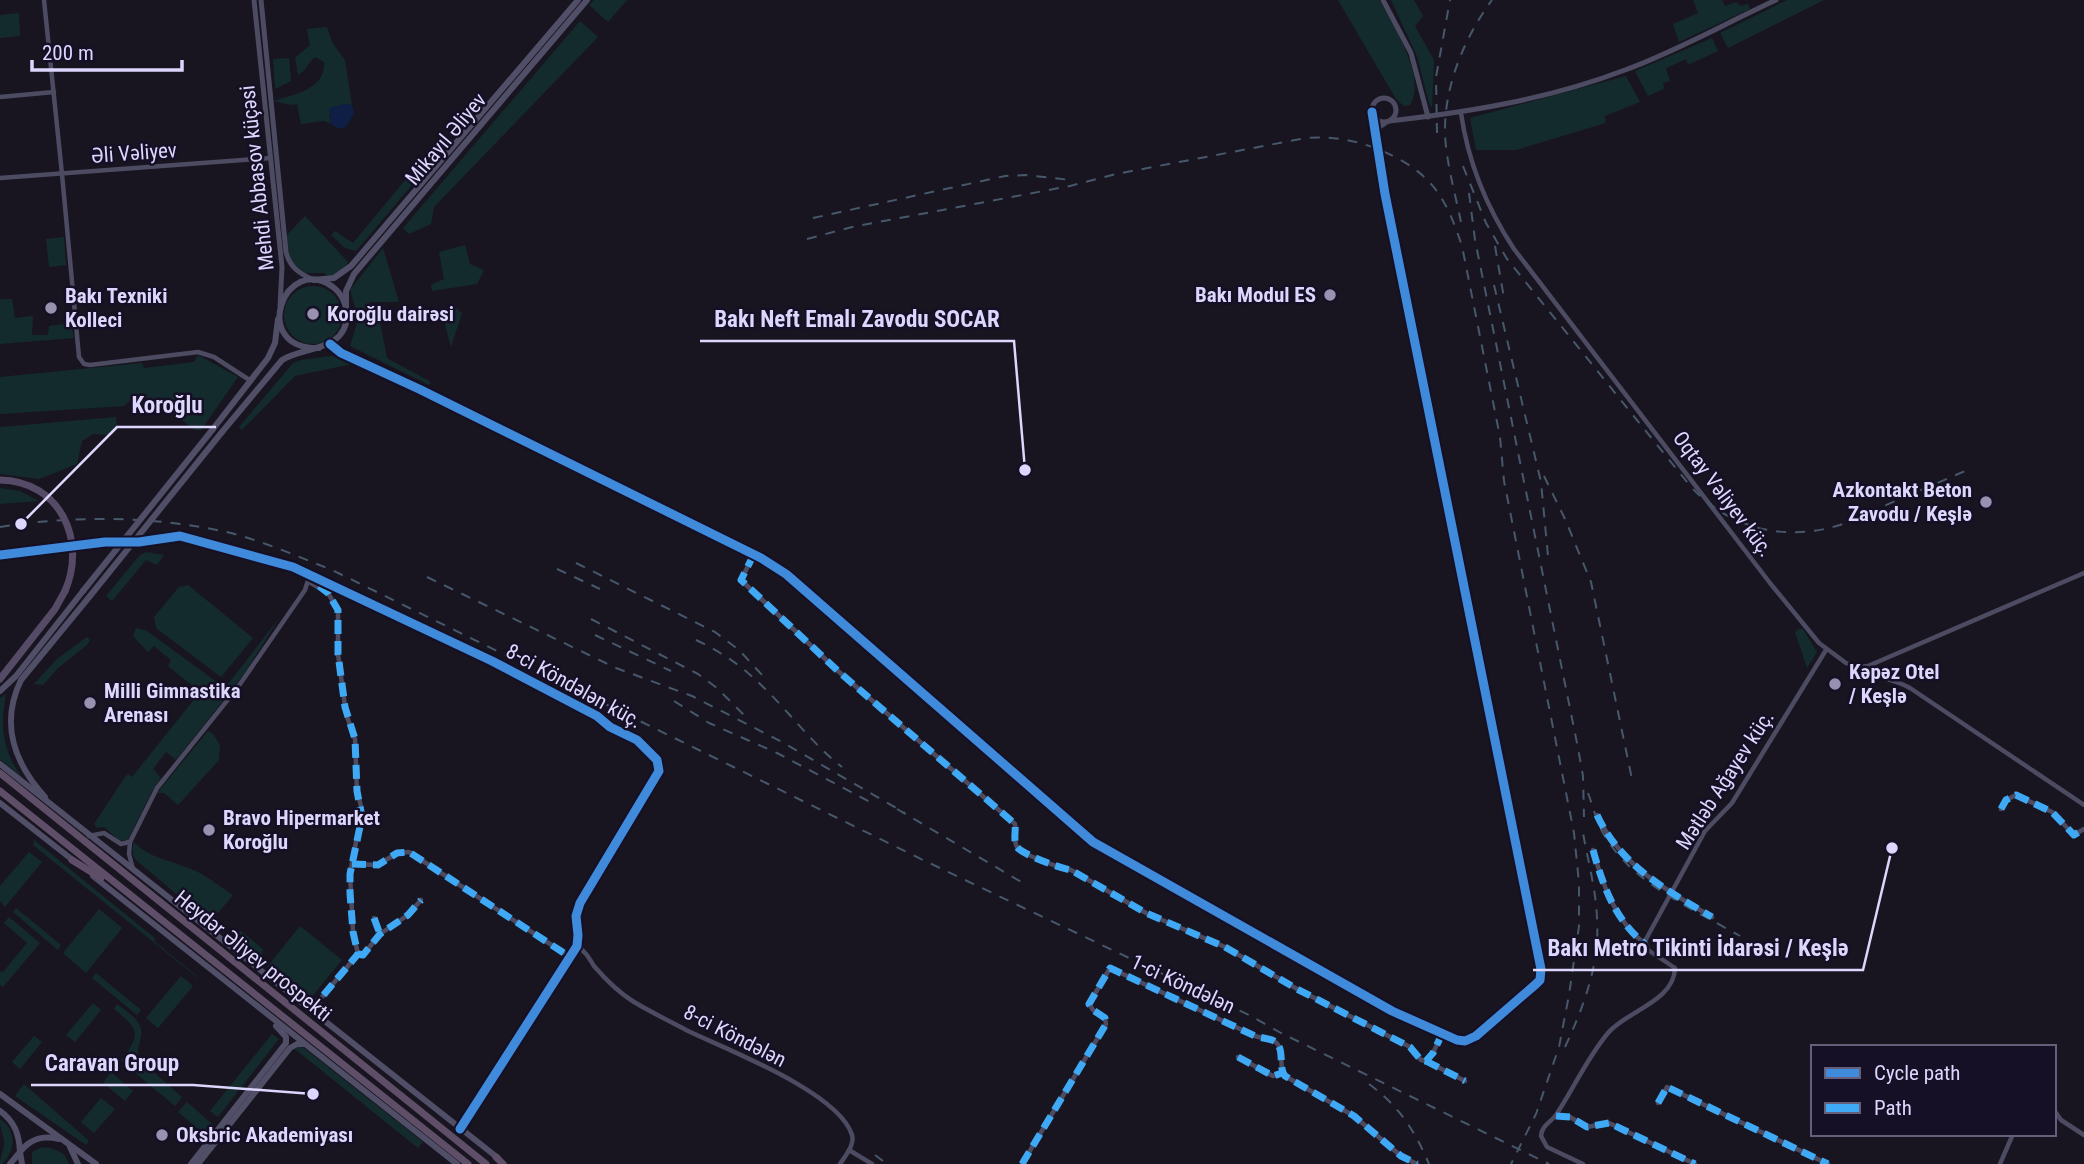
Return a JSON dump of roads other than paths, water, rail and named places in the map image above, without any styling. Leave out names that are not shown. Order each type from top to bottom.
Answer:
[{"type":"highway","name":"Heydər Əliyev prospekti","points":[[0,773],[485,1164]]},
{"type":"highway","name":"Heydər Əliyev prospekti","points":[[0,791],[468,1164]]},
{"type":"highway","points":[[72,860],[132,898]]},
{"type":"highway","points":[[496,1157],[504,1164]]},
{"type":"main road","name":"Mikayıl Əliyev","points":[[314,280],[334,278],[351,266],[578,0]]},
{"type":"main road","name":"Mikayıl Əliyev","points":[[346,307],[346,291],[354,274],[587,0]]},
{"type":"main road","points":[[0,691],[16,676],[252,381],[273,348],[281,302],[291,288],[314,280],[338,291],[346,307],[346,324],[342,332],[330,345],[294,354],[282,360],[13,693],[8,710],[9,739],[18,762],[61,814]]},
{"type":"main road","points":[[279,310],[279,321],[289,339],[298,345],[319,348]]},
{"type":"main road","points":[[0,480],[19,482],[51,500],[65,519],[75,559],[65,591],[55,609],[0,679]]},
{"type":"main road","points":[[0,764],[496,1157]]},
{"type":"main road","points":[[0,803],[457,1164]]},
{"type":"main road","points":[[191,1164],[286,1043],[284,1035],[243,997]]},
{"type":"main road","points":[[198,1164],[290,1048],[300,1044],[311,1049]]},
{"type":"main road","points":[[0,1094],[96,1164]]},
{"type":"main road","points":[[0,1111],[16,1127],[22,1164]]},
{"type":"main road","points":[[10,1164],[26,1144],[50,1137],[65,1141],[76,1156],[78,1164]]},
{"type":"street","points":[[44,0],[79,358],[84,364],[90,365],[198,352],[214,357],[252,381]]},
{"type":"street","name":"Mehdi Abbasov küçəsi","points":[[254,0],[283,277],[279,310]]},
{"type":"street","name":"Mehdi Abbasov küçəsi","points":[[261,0],[286,253],[296,271],[314,280]]},
{"type":"street","points":[[1384,0],[1411,53],[1428,117]]},
{"type":"street","points":[[1372,112],[1376,120],[1389,121],[1461,113],[1536,97],[1626,70],[1667,54],[1776,0]]},
{"type":"street","points":[[0,97],[54,92]]},
{"type":"street","points":[[330,345],[341,353],[754,554],[786,574],[1093,842],[1392,1011],[1442,1034],[1465,1041],[1476,1036],[1536,984],[1540,980],[1541,969],[1374,131],[1374,103],[1382,98],[1391,101],[1396,109],[1393,118],[1374,131]]},
{"type":"street","name":"Oqtay Vəliyev küç.","points":[[1461,113],[1472,163],[1489,205],[1514,249],[1770,583],[1826,650],[1852,665],[1868,666],[1873,673],[1899,681],[2084,805]]},
{"type":"street","name":"Əli Vəliyev","points":[[0,178],[271,158]]},
{"type":"street","name":"8-ci Köndələn küç.","points":[[0,555],[180,536],[277,561],[480,654],[637,740],[657,760],[659,771],[595,875],[578,908],[577,946]]},
{"type":"street","points":[[754,554],[741,580],[838,671],[1010,820],[1016,827],[1015,843],[1020,850],[1061,869],[1071,870],[1146,913],[1225,947],[1306,995],[1410,1047],[1421,1060],[1465,1081]]},
{"type":"street","points":[[1868,666],[2084,573]]},
{"type":"street","points":[[134,871],[129,854],[130,842],[160,783],[238,687],[309,582],[310,574]]},
{"type":"street","points":[[309,582],[328,593],[338,610],[338,654],[346,714],[355,739],[357,791],[362,810],[352,864],[350,893],[358,954]]},
{"type":"street","name":"Mətləb Ağayev küç.","points":[[1645,944],[1705,831],[1732,803],[1826,650]]},
{"type":"street","points":[[2001,809],[2006,800],[2016,795],[2052,812],[2074,835],[2084,829]]},
{"type":"street","points":[[1597,815],[1609,837],[1626,858],[1672,894],[1712,917]]},
{"type":"street","points":[[89,836],[102,833],[121,844],[130,842]]},
{"type":"street","points":[[1583,1164],[1547,1147],[1541,1136],[1543,1128],[1556,1116],[1609,1031],[1664,992],[1674,976],[1674,966],[1648,950],[1627,927],[1614,907],[1601,878],[1593,850]]},
{"type":"street","points":[[352,864],[378,865],[397,853],[409,852],[570,957]]},
{"type":"street","points":[[358,954],[363,955],[380,934],[408,915],[421,900]]},
{"type":"street","points":[[374,918],[380,934]]},
{"type":"street","points":[[460,1129],[577,946]]},
{"type":"street","name":"8-ci Köndələn","points":[[577,946],[612,986],[635,1002],[687,1030],[737,1052],[824,1102],[840,1116],[852,1134],[849,1150]]},
{"type":"street","points":[[310,1011],[358,954]]},
{"type":"street","name":"1-ci Köndələn","points":[[1023,1164],[1106,1024],[1105,1018],[1089,1004],[1110,968],[1255,1036],[1275,1042],[1281,1049],[1282,1073]]},
{"type":"street","points":[[1426,1061],[1442,1034]]},
{"type":"street","points":[[1238,1057],[1273,1076],[1282,1073],[1354,1116],[1401,1156],[1417,1164]]},
{"type":"street","points":[[1658,1103],[1667,1087],[1828,1164]]},
{"type":"street","points":[[2056,1113],[2084,1135]]},
{"type":"street","points":[[1556,1116],[1570,1116],[1587,1127],[1609,1123],[1695,1164]]},
{"type":"street","points":[[2000,1164],[2012,1136]]},
{"type":"street","points":[[841,1164],[849,1150],[872,1164]]},
{"type":"water","points":[[352,105],[354,113],[346,127],[339,129],[331,124],[329,108]]},
{"type":"railway","points":[[1437,133],[1436,77],[1450,0]]},
{"type":"railway","points":[[1461,222],[1446,147],[1446,108],[1463,51],[1492,0]]},
{"type":"railway","points":[[807,239],[852,227],[1306,138],[1344,140],[1380,150],[1412,167],[1434,187],[1449,213],[1462,246],[1500,437],[1504,481],[1574,833],[1579,883],[1579,926],[1559,1047],[1536,1114],[1511,1164]]},
{"type":"railway","points":[[1463,166],[1486,223],[1507,259],[1691,487],[1723,513],[1741,522],[1779,532],[1819,530],[1840,525],[1972,468]]},
{"type":"railway","points":[[813,218],[1005,176],[1025,175],[1071,180]]},
{"type":"railway","points":[[1469,193],[1475,240],[1578,748],[1583,776],[1584,817]]},
{"type":"railway","points":[[1495,246],[1504,298]]},
{"type":"railway","points":[[1494,285],[1541,482],[1548,556]]},
{"type":"railway","points":[[1544,476],[1591,582],[1633,784]]},
{"type":"railway","points":[[0,527],[86,519],[175,523],[231,533],[332,570],[923,860],[1249,1015],[1549,1164]]},
{"type":"railway","points":[[576,563],[715,632],[739,650],[764,677]]},
{"type":"railway","points":[[557,569],[600,589]]},
{"type":"railway","points":[[427,577],[616,668],[692,696],[782,742],[905,813]]},
{"type":"railway","points":[[591,619],[698,674],[717,688],[749,720]]},
{"type":"railway","points":[[595,635],[671,671]]},
{"type":"railway","points":[[696,640],[752,676],[820,748],[842,767]]},
{"type":"railway","points":[[674,701],[709,723],[777,753],[870,802]]},
{"type":"railway","points":[[1588,793],[1603,833],[1615,851],[1630,866],[1664,893],[1740,936]]},
{"type":"railway","points":[[897,809],[1023,883]]},
{"type":"railway","points":[[1565,1047],[1584,1000],[1596,952],[1596,907],[1583,833]]},
{"type":"railway","points":[[1369,1084],[1389,1101],[1405,1120],[1429,1164]]},
{"type":"railway","points":[[875,1155],[887,1164]]},
{"type":"place","name":"Bakı Modul ES","points":[[1330,295]]},
{"type":"place","name":"Bakı Texniki Kolleci","points":[[51,308]]},
{"type":"place","name":"Koroğlu dairəsi","points":[[313,314]]},
{"type":"place","name":"Bakı Neft Emalı Zavodu SOCAR","points":[[1025,470]]},
{"type":"place","name":"Azkontakt Beton Zavodu / Keşlə","points":[[1986,502]]},
{"type":"place","name":"Koroğlu","points":[[21,524]]},
{"type":"place","name":"Kəpəz Otel / Keşlə","points":[[1835,684]]},
{"type":"place","name":"Milli Gimnastika Arenası","points":[[90,703]]},
{"type":"place","name":"Bravo Hipermarket Koroğlu","points":[[209,830]]},
{"type":"place","name":"Bakı Metro Tikinti İdarəsi / Keşlə","points":[[1892,848]]},
{"type":"place","name":"Caravan Group","points":[[313,1094]]},
{"type":"place","name":"Oksbric Akademiyası","points":[[162,1135]]}]
